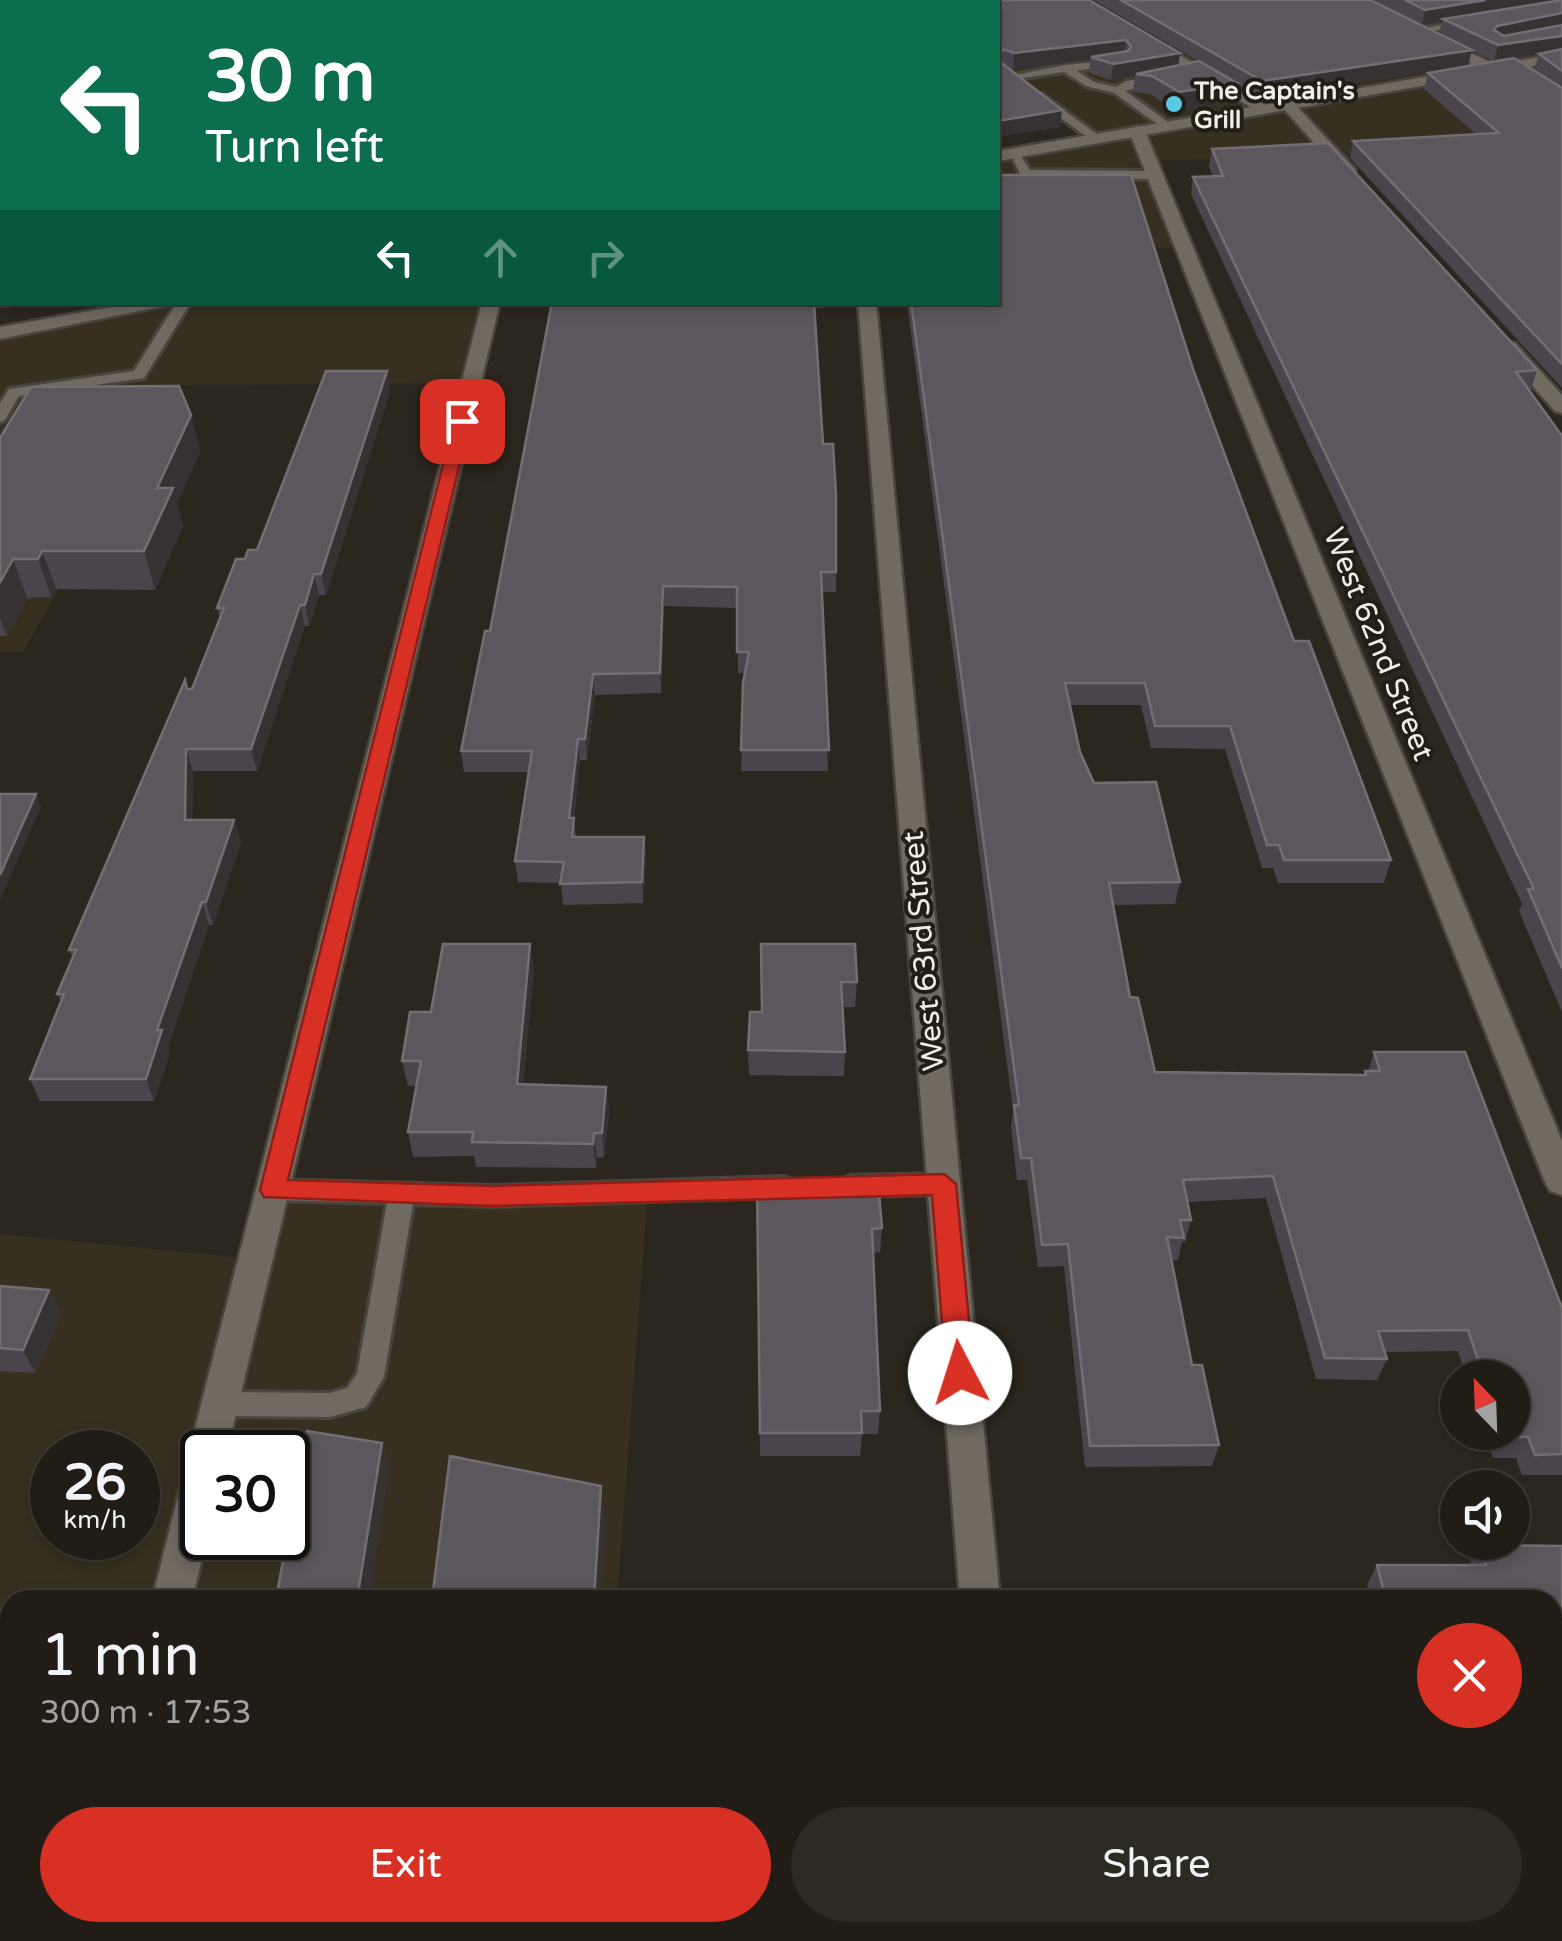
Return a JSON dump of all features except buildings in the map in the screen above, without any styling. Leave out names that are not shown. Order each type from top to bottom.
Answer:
[{"type":"street","points":[[1076,0],[1262,108]]},
{"type":"street","points":[[1409,28],[1492,68]]},
{"type":"street","points":[[1005,154],[1492,68],[1512,58],[1534,62],[1562,57]]},
{"type":"street","points":[[1512,58],[1538,84]]},
{"type":"street","points":[[1287,104],[1361,186]]},
{"type":"street","name":"West 62nd Street","points":[[1136,131],[1562,1182]]},
{"type":"street","points":[[0,333],[158,305]]},
{"type":"street","points":[[214,1430],[490,305]]},
{"type":"street","name":"West 63rd Street","points":[[867,305],[979,1590]]},
{"type":"street","points":[[1495,333],[1562,407]]},
{"type":"street","points":[[174,1590],[182,1560]]},
{"type":"lane","points":[[1409,28],[1491,19]]},
{"type":"lane","points":[[1455,24],[1470,31]]},
{"type":"lane","points":[[1096,138],[1006,74],[1122,62]]},
{"type":"lane","points":[[1065,68],[1090,84],[1118,91],[1167,126]]},
{"type":"lane","points":[[1118,91],[1126,84],[1199,72]]},
{"type":"lane","points":[[1005,154],[1026,174],[1154,175]]},
{"type":"lane","points":[[0,416],[14,392],[139,374],[182,305]]},
{"type":"lane","points":[[273,1190],[492,1196],[944,1184]]},
{"type":"lane","points":[[220,1404],[330,1405],[356,1398],[370,1376],[402,1193]]},
{"type":"shaded area","points":[[1562,0],[1562,148],[1150,161],[1184,248],[1000,249],[1000,156],[1094,138],[1002,71],[1290,24],[1403,25]]},
{"type":"shaded area","points":[[163,305],[491,305],[472,383],[174,385],[23,652],[0,652],[0,333]]},
{"type":"shaded area","points":[[273,1190],[648,1191],[618,1590],[0,1590],[0,1234],[255,1259]]},
{"type":"place","name":"The Captain's Grill","points":[[1174,104]]},
{"type":"route","points":[[462,421],[273,1190],[492,1196],[944,1184],[960,1373]]}]
